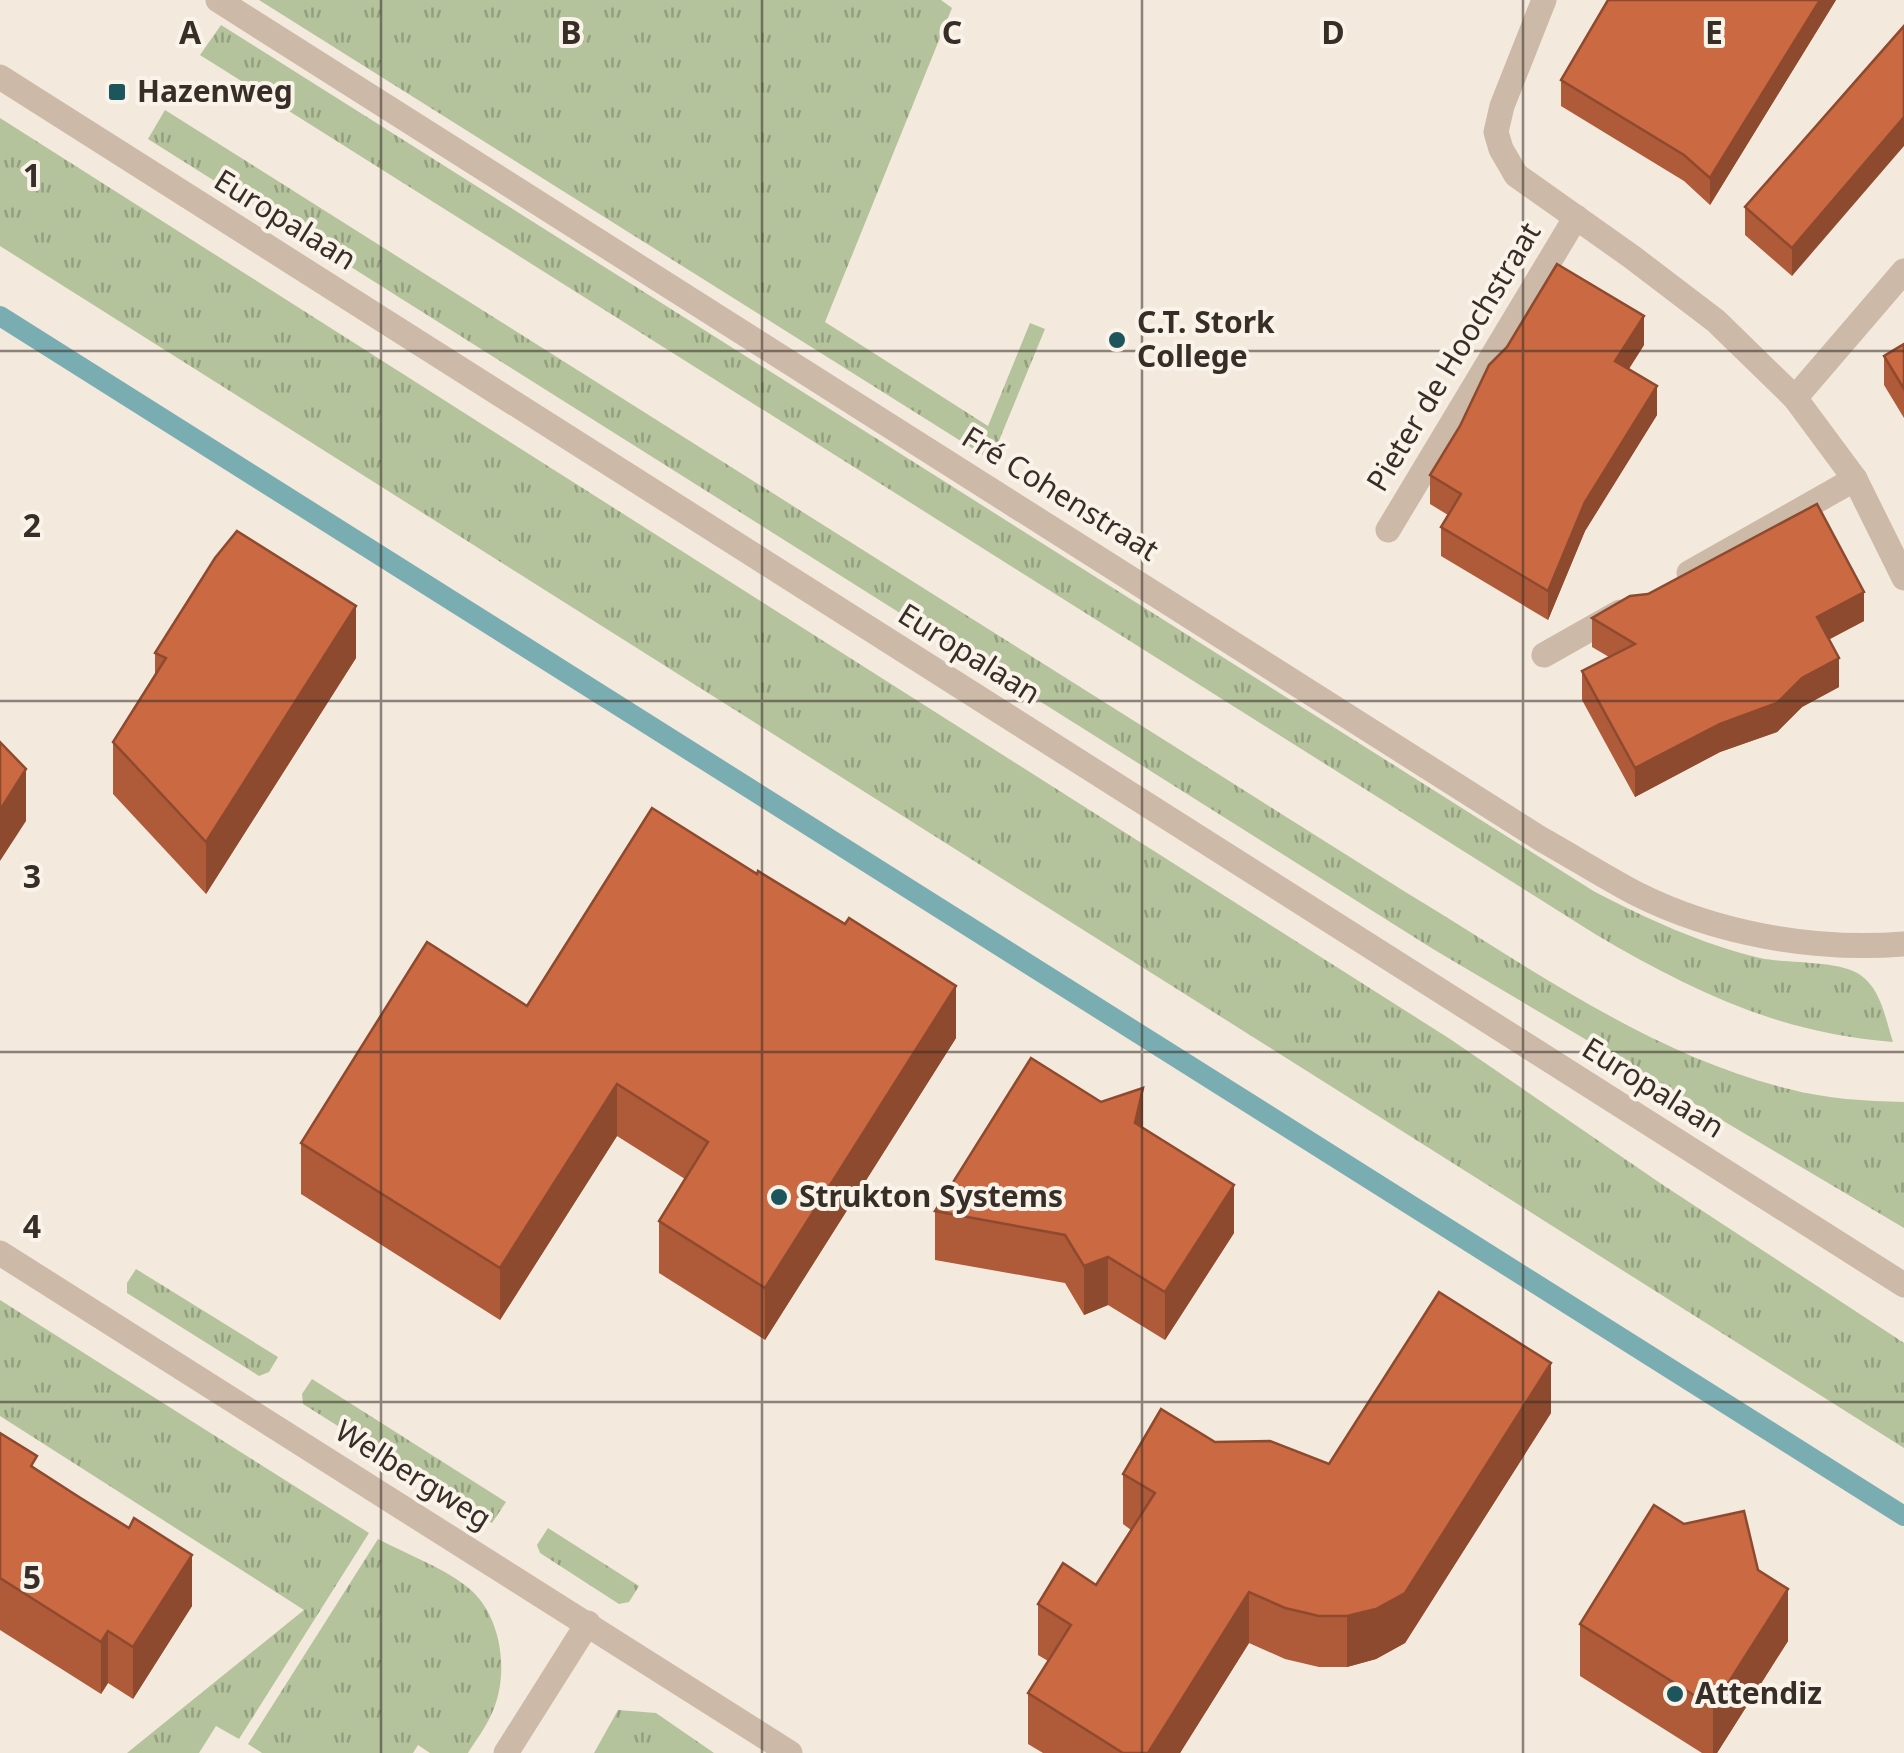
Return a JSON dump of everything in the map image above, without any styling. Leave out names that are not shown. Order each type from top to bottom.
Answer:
[{"type":"street","name":"Fré Cohenstraat","points":[[218,0],[1542,839],[1638,894],[1729,928],[1792,942],[1836,947],[1904,944]]},
{"type":"street","name":"Pieter de Hoochstraat","points":[[1544,0],[1502,106],[1496,132],[1516,175],[1716,321],[1795,398],[1854,479],[1904,578]]},
{"type":"street","name":"Europalaan","points":[[0,76],[1904,1285]]},
{"type":"street","name":"Pieter de Hoochstraat","points":[[1388,530],[1576,217]]},
{"type":"street","points":[[1795,398],[1904,271]]},
{"type":"street","points":[[1544,655],[1854,479]]},
{"type":"street","name":"Welbergweg","points":[[0,1253],[790,1753]]},
{"type":"street","points":[[506,1753],[588,1624]]},
{"type":"green space","points":[[259,0],[941,0],[952,8],[825,322],[988,426],[1030,323],[1045,329],[991,460]]},
{"type":"green space","points":[[221,25],[1595,892],[1717,946],[1771,960],[1838,966],[1859,974],[1877,995],[1893,1042],[1812,1029],[1737,1006],[1666,974],[1595,934],[200,55]]},
{"type":"green space","points":[[165,110],[1591,1006],[1738,1074],[1818,1095],[1904,1102],[1904,1228],[1433,949],[148,139]]},
{"type":"green space","points":[[0,118],[1450,1039],[1904,1343],[1904,1448],[0,246]]},
{"type":"green space","points":[[136,1269],[278,1357],[269,1372],[259,1376],[127,1293],[127,1283]]},
{"type":"green space","points":[[0,1300],[369,1533],[239,1739],[216,1726],[199,1753],[127,1753],[304,1610],[0,1416]]},
{"type":"green space","points":[[312,1379],[506,1502],[492,1523],[303,1404],[302,1394]]},
{"type":"green space","points":[[548,1528],[639,1586],[629,1602],[619,1604],[540,1553],[537,1545]]},
{"type":"green space","points":[[378,1539],[456,1579],[488,1612],[499,1645],[501,1680],[487,1723],[468,1753],[430,1753],[418,1745],[413,1753],[262,1753],[248,1744]]},
{"type":"green space","points":[[618,1710],[656,1713],[714,1753],[594,1753]]},
{"type":"building","points":[[1608,0],[1820,0],[1710,178],[1684,155],[1561,80]]},
{"type":"building","points":[[1904,26],[1904,117],[1792,248],[1745,207]]},
{"type":"building","points":[[1557,264],[1644,316],[1615,361],[1657,386],[1585,502],[1548,591],[1441,527],[1461,494],[1430,475],[1460,426],[1489,365],[1507,347]]},
{"type":"building","points":[[1904,344],[1904,389],[1884,356]]},
{"type":"building","points":[[1817,504],[1864,592],[1817,617],[1839,658],[1802,678],[1777,703],[1720,724],[1635,768],[1582,671],[1635,644],[1592,618],[1630,596],[1648,594]]},
{"type":"building","points":[[237,531],[356,606],[206,842],[113,742],[166,658],[155,653],[215,558]]},
{"type":"building","points":[[0,742],[26,769],[0,810]]},
{"type":"building","points":[[652,808],[845,924],[849,918],[956,986],[765,1288],[659,1221],[708,1142],[617,1084],[500,1268],[301,1143],[427,942],[527,1006]]},
{"type":"building","points":[[1031,1058],[1101,1102],[1143,1088],[1135,1123],[1234,1185],[1165,1292],[1108,1257],[1084,1266],[1065,1235],[935,1211]]},
{"type":"building","points":[[1439,1292],[1551,1363],[1405,1593],[1376,1609],[1347,1616],[1319,1616],[1285,1608],[1249,1592],[1148,1753],[1123,1753],[1028,1693],[1071,1625],[1038,1604],[1063,1563],[1096,1585],[1155,1493],[1123,1474],[1161,1409],[1215,1442],[1270,1441],[1329,1464]]},
{"type":"building","points":[[0,1433],[37,1456],[31,1466],[79,1497],[129,1528],[134,1518],[192,1555],[133,1647],[108,1631],[101,1642],[0,1578]]},
{"type":"building","points":[[1654,1505],[1684,1524],[1744,1511],[1758,1570],[1788,1589],[1713,1707],[1580,1624]]},
{"type":"waterway","points":[[0,316],[1904,1516]]},
{"type":"place","name":"Hazenweg","points":[[117,92]]},
{"type":"place","name":"C.T. Stork College","points":[[1117,340]]},
{"type":"place","name":"Strukton Systems","points":[[779,1197]]},
{"type":"place","name":"Attendiz","points":[[1675,1694]]}]
